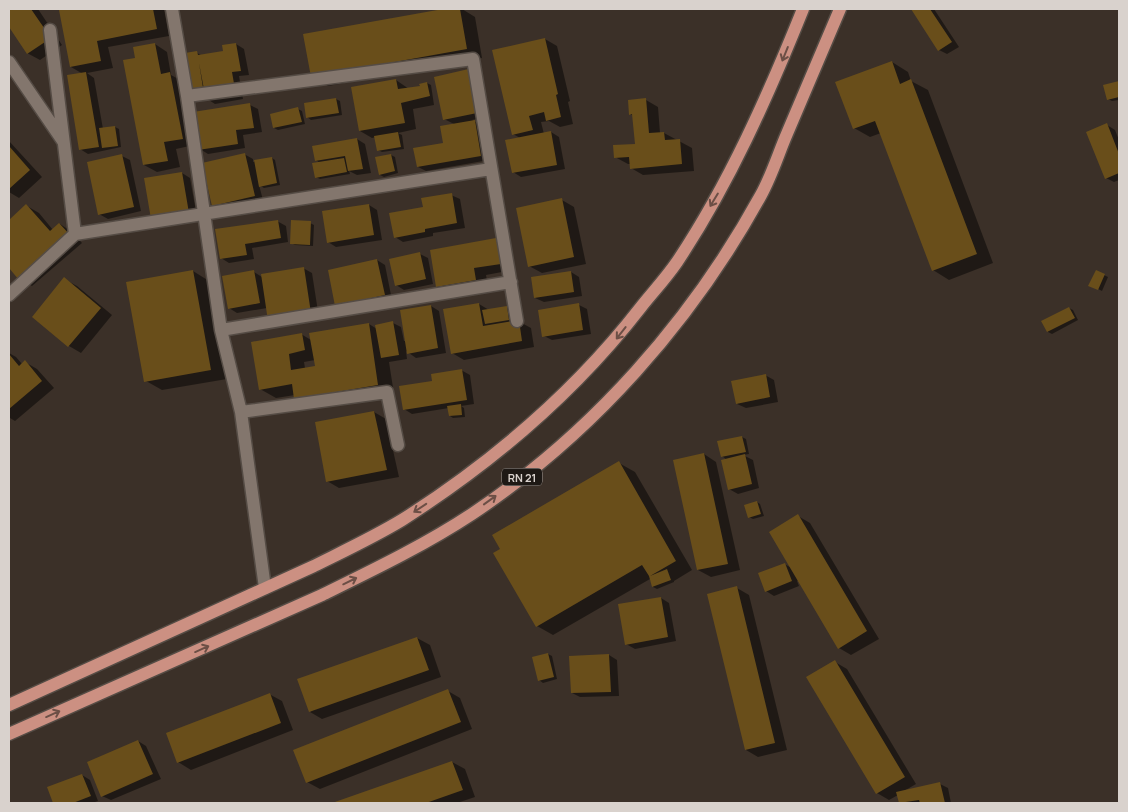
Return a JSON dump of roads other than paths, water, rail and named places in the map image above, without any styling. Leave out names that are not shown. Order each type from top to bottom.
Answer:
[{"type":"main road","name":"RN 21","points":[[9,705],[314,566],[358,544],[401,521],[517,437],[552,406],[614,341],[676,262],[732,168],[777,75],[803,9]]},
{"type":"main road","name":"RN 21","points":[[9,734],[304,603],[372,570],[472,514],[560,446],[601,408],[640,367],[709,280],[762,194],[840,9]]},
{"type":"street","points":[[172,9],[187,96],[221,330],[241,412],[265,588]]},
{"type":"street","points":[[50,30],[75,234]]},
{"type":"street","points":[[187,96],[473,59],[517,321]]},
{"type":"street","points":[[9,62],[64,143]]},
{"type":"street","points":[[9,296],[75,234],[491,169]]},
{"type":"street","points":[[221,330],[510,282]]},
{"type":"street","points":[[241,412],[386,392],[398,445]]}]
